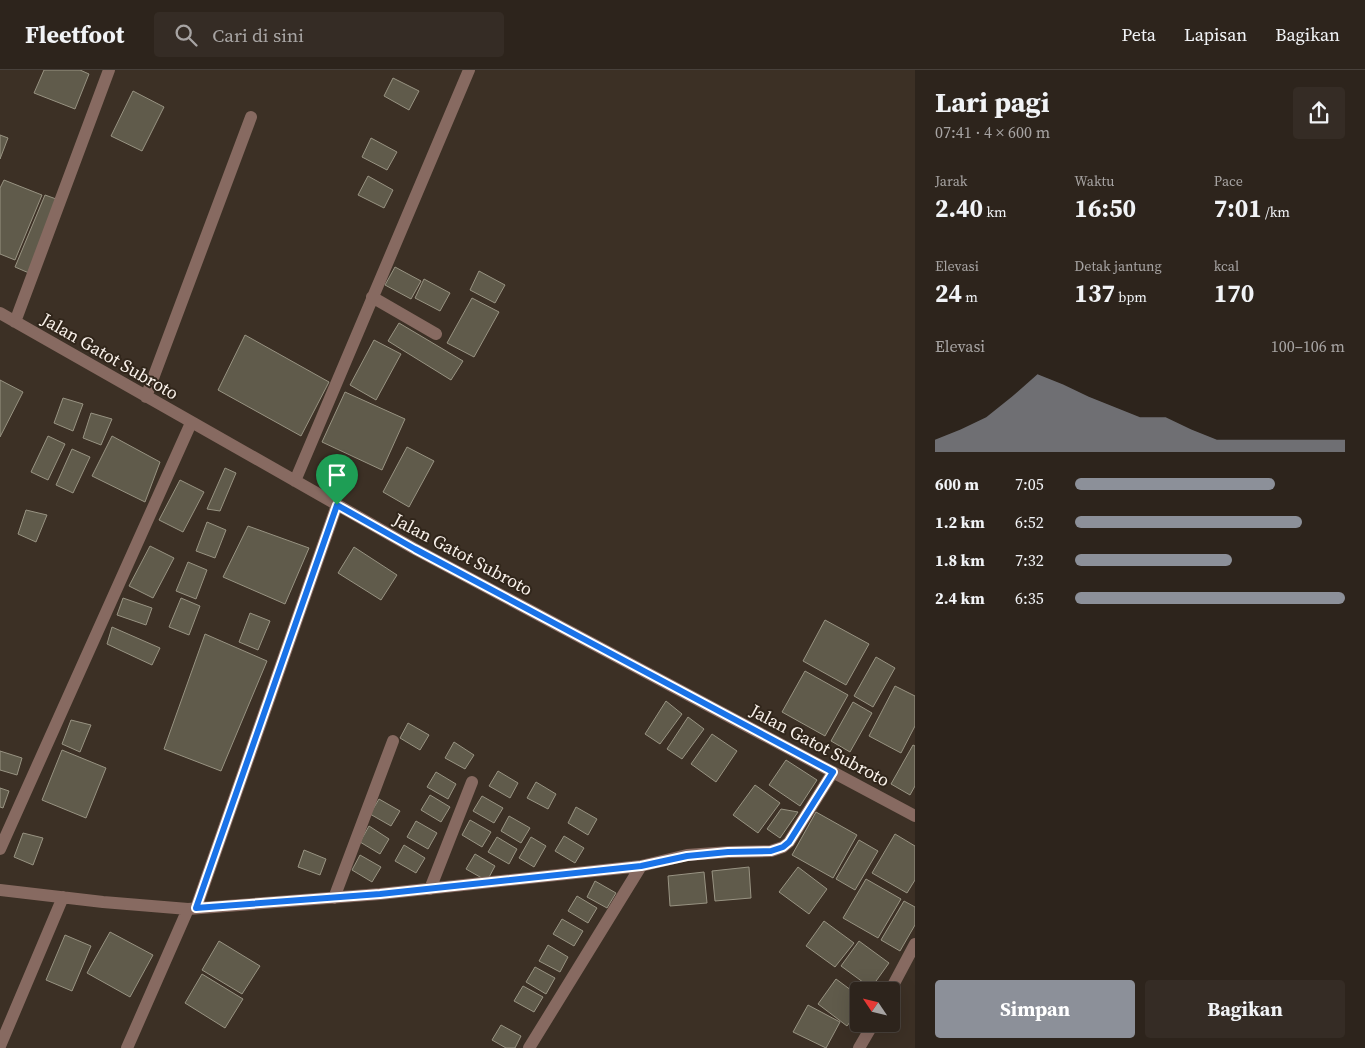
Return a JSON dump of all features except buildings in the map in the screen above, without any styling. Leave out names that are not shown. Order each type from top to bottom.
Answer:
[{"type":"street","points":[[5,318],[109,70]]},
{"type":"street","points":[[294,481],[469,70]]},
{"type":"street","points":[[146,397],[251,118]]},
{"type":"street","points":[[372,297],[436,334]]},
{"type":"street","name":"Jalan Gatot Subroto","points":[[5,318],[424,554],[915,816]]},
{"type":"street","points":[[0,849],[191,423]]},
{"type":"street","points":[[128,1048],[192,908],[337,505]]},
{"type":"street","points":[[334,898],[393,741]]},
{"type":"street","points":[[0,890],[192,908],[430,889],[641,866],[687,856],[728,852],[764,852],[783,847],[789,842],[833,772]]},
{"type":"street","points":[[430,889],[472,782]]},
{"type":"street","points":[[529,1048],[641,866]]},
{"type":"street","points":[[0,1046],[63,897]]},
{"type":"street","points":[[895,982],[915,944]]},
{"type":"street","points":[[859,1048],[868,1032]]},
{"type":"route","points":[[337,505],[415,549],[833,772],[789,842],[778,850],[687,856],[641,866],[380,894],[196,908],[337,505]]}]
